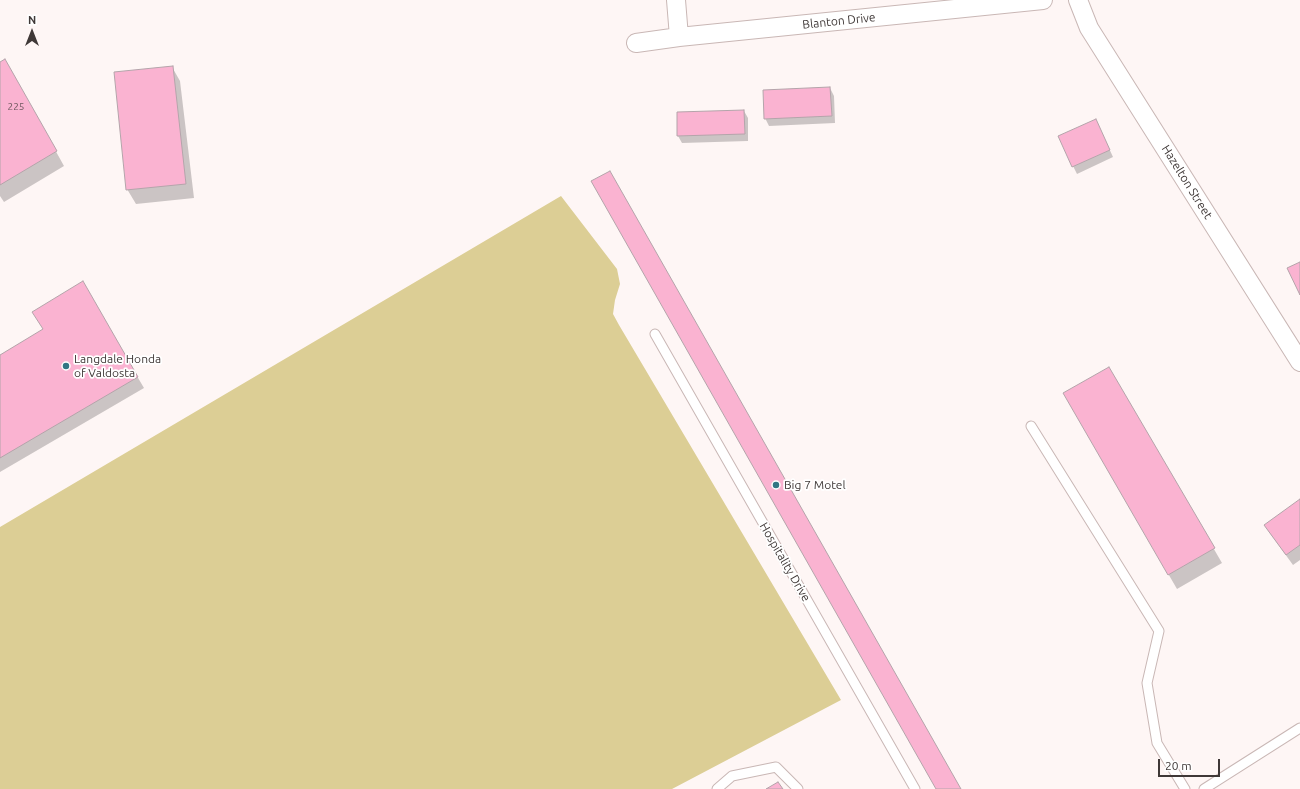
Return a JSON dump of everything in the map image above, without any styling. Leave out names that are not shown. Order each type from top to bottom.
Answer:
[{"type":"street","points":[[676,0],[680,37]]},
{"type":"street","name":"Blanton Drive","points":[[636,43],[955,5],[1043,0]]},
{"type":"street","name":"Hazelton Street","points":[[1078,0],[1089,28],[1300,362]]},
{"type":"lane","name":"Hospitality Drive","points":[[655,334],[915,789]]},
{"type":"lane","points":[[1031,426],[1159,631],[1148,683],[1157,743],[1185,789]]},
{"type":"lane","points":[[1204,789],[1300,728]]},
{"type":"lane","points":[[717,789],[732,776],[776,767],[798,789]]},
{"type":"shaded area","points":[[561,196],[617,269],[620,284],[615,300],[613,314],[841,700],[672,789],[0,789],[0,527]]},
{"type":"building","points":[[5,59],[57,151],[0,185],[0,62]]},
{"type":"building","points":[[173,66],[186,184],[126,190],[114,72]]},
{"type":"building","points":[[830,87],[832,116],[764,119],[763,90]]},
{"type":"building","points":[[744,110],[745,134],[677,136],[677,112]]},
{"type":"building","points":[[1096,119],[1110,150],[1072,167],[1058,136]]},
{"type":"building","name":"Big 7 Motel","points":[[610,171],[961,789],[936,789],[591,181]]},
{"type":"building","points":[[1300,262],[1300,295],[1287,268]]},
{"type":"building","name":"Langdale Honda of Valdosta","points":[[83,281],[138,377],[0,458],[0,355],[43,329],[32,312]]},
{"type":"building","points":[[1109,367],[1215,548],[1168,575],[1063,393]]},
{"type":"building","points":[[1300,499],[1300,545],[1286,555],[1264,525]]},
{"type":"building","points":[[778,782],[783,789],[766,789]]},
{"type":"place","name":"Langdale Honda of Valdosta","points":[[66,366]]},
{"type":"place","name":"Big 7 Motel","points":[[776,485]]}]
